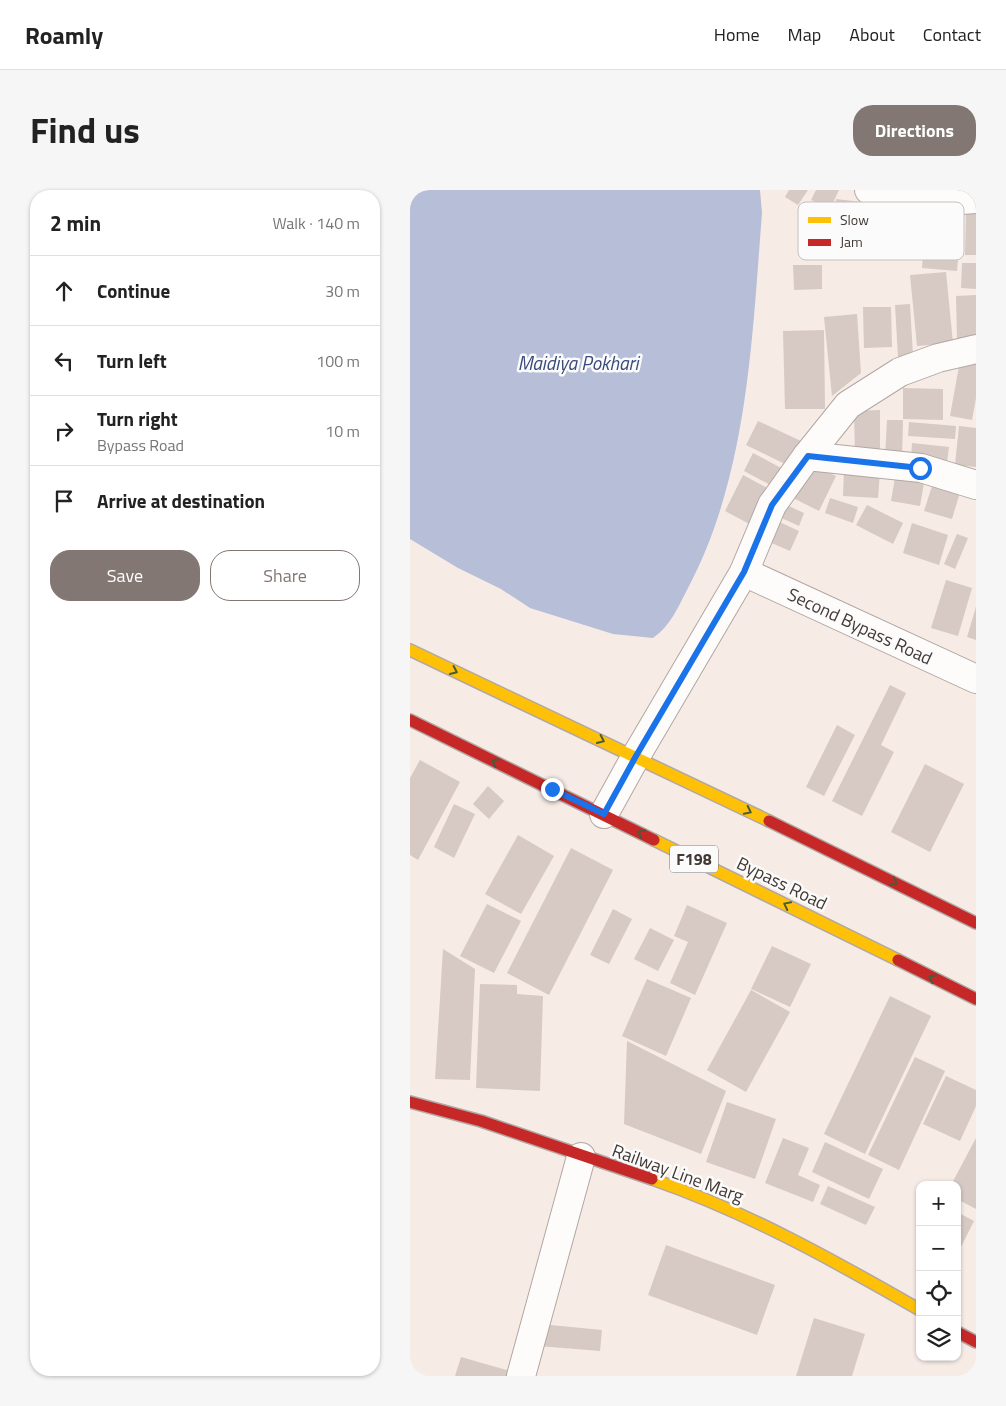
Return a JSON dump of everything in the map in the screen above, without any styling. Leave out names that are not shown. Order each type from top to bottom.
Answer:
[{"type":"main road","points":[[410,650],[636,756],[976,923]]},
{"type":"main road","name":"Bypass Road","points":[[410,720],[976,999]]},
{"type":"main road","name":"Railway Line Marg","points":[[410,1102],[481,1121],[704,1198],[810,1247],[916,1308]]},
{"type":"main road","points":[[961,1334],[976,1342]]},
{"type":"street","points":[[869,190],[923,202],[976,200]]},
{"type":"street","points":[[604,814],[744,572],[772,505],[848,404],[900,372],[938,358],[976,348]]},
{"type":"street","points":[[808,456],[920,468],[976,485]]},
{"type":"street","name":"Second Bypass Road","points":[[744,572],[976,679]]},
{"type":"street","points":[[521,1376],[582,1157]]},
{"type":"water","name":"Maidiya Pokhari","points":[[410,190],[760,190],[762,213],[755,309],[744,406],[735,454],[723,501],[707,546],[673,616],[665,628],[653,638],[613,634],[530,608],[501,589],[458,568],[410,539]]},
{"type":"building","points":[[789,190],[808,190],[800,202],[798,202],[798,205],[785,197]]},
{"type":"building","points":[[816,190],[839,190],[833,202],[815,202],[811,200]]},
{"type":"building","points":[[836,199],[862,202],[836,202]]},
{"type":"building","points":[[966,210],[976,210],[976,255],[965,255]]},
{"type":"building","points":[[923,260],[958,260],[957,271],[922,268]]},
{"type":"building","points":[[962,263],[976,263],[976,289],[961,288]]},
{"type":"building","points":[[793,265],[822,265],[822,289],[794,290]]},
{"type":"building","points":[[946,272],[953,343],[917,346],[910,275]]},
{"type":"building","points":[[976,295],[976,340],[957,340],[956,296]]},
{"type":"building","points":[[910,304],[913,356],[898,357],[895,305]]},
{"type":"building","points":[[863,307],[891,307],[892,347],[864,348]]},
{"type":"building","points":[[857,314],[861,373],[832,396],[824,317]]},
{"type":"building","points":[[824,330],[825,409],[785,409],[783,331]]},
{"type":"building","points":[[961,355],[976,358],[976,398],[972,420],[950,416]]},
{"type":"building","points":[[903,388],[943,389],[943,420],[903,419]]},
{"type":"building","points":[[880,410],[880,457],[855,458],[854,411]]},
{"type":"building","points":[[887,420],[903,420],[902,458],[885,458]]},
{"type":"building","points":[[758,421],[801,441],[789,466],[746,445]]},
{"type":"building","points":[[909,422],[956,426],[955,439],[908,436]]},
{"type":"building","points":[[959,426],[976,428],[976,467],[955,465]]},
{"type":"building","points":[[912,443],[949,447],[947,463],[911,460]]},
{"type":"building","points":[[753,453],[785,470],[776,488],[744,471]]},
{"type":"building","points":[[809,463],[836,476],[819,511],[793,498]]},
{"type":"building","points":[[844,470],[880,472],[878,498],[843,496]]},
{"type":"building","points":[[896,472],[925,477],[920,506],[891,501]]},
{"type":"building","points":[[743,475],[771,490],[753,526],[725,511]]},
{"type":"building","points":[[934,480],[961,489],[952,519],[924,511]]},
{"type":"building","points":[[830,498],[858,507],[853,523],[825,513]]},
{"type":"building","points":[[782,503],[804,513],[799,526],[777,516]]},
{"type":"building","points":[[867,505],[903,523],[893,544],[856,525]]},
{"type":"building","points":[[775,520],[799,531],[790,551],[767,541]]},
{"type":"building","points":[[912,523],[948,535],[939,565],[903,553]]},
{"type":"building","points":[[957,534],[968,538],[955,569],[944,564]]},
{"type":"building","points":[[946,580],[972,588],[958,636],[931,628]]},
{"type":"building","points":[[976,607],[976,640],[967,637]]},
{"type":"building","points":[[890,685],[906,693],[881,745],[894,752],[862,816],[832,801]]},
{"type":"building","points":[[837,725],[855,735],[824,796],[806,787]]},
{"type":"building","points":[[420,760],[460,782],[418,860],[410,855],[410,778]]},
{"type":"building","points":[[925,764],[964,784],[930,852],[891,832]]},
{"type":"building","points":[[488,786],[504,801],[489,819],[473,804]]},
{"type":"building","points":[[454,804],[475,814],[454,858],[434,847]]},
{"type":"building","points":[[518,835],[554,856],[521,914],[485,894]]},
{"type":"building","points":[[571,848],[613,870],[549,995],[507,973]]},
{"type":"building","points":[[487,904],[521,921],[494,973],[460,956]]},
{"type":"building","points":[[687,905],[727,923],[695,995],[670,983],[688,942],[674,936]]},
{"type":"building","points":[[613,909],[632,919],[609,964],[590,955]]},
{"type":"building","points":[[650,928],[674,940],[658,971],[634,959]]},
{"type":"building","points":[[772,946],[811,964],[790,1007],[751,989]]},
{"type":"building","points":[[443,949],[475,969],[470,1080],[435,1079]]},
{"type":"building","points":[[647,979],[691,998],[666,1056],[622,1036]]},
{"type":"building","points":[[480,984],[517,985],[517,994],[543,996],[540,1091],[476,1088]]},
{"type":"building","points":[[751,990],[790,1012],[746,1092],[707,1070]]},
{"type":"building","points":[[890,996],[931,1016],[865,1154],[824,1134]]},
{"type":"building","points":[[627,1041],[726,1091],[701,1154],[624,1124]]},
{"type":"building","points":[[915,1057],[945,1071],[899,1170],[868,1155]]},
{"type":"building","points":[[946,1076],[976,1090],[976,1106],[960,1141],[923,1124]]},
{"type":"building","points":[[727,1102],[776,1119],[755,1179],[706,1162]]},
{"type":"building","points":[[783,1138],[809,1148],[798,1175],[820,1185],[813,1202],[765,1183]]},
{"type":"building","points":[[976,1138],[976,1209],[961,1201],[961,1181],[953,1181]]},
{"type":"building","points":[[825,1142],[883,1169],[869,1199],[812,1172]]},
{"type":"building","points":[[828,1186],[875,1207],[866,1225],[820,1204]]},
{"type":"building","points":[[961,1214],[974,1221],[961,1247]]},
{"type":"building","points":[[666,1245],[775,1285],[757,1335],[648,1295]]},
{"type":"building","points":[[814,1318],[865,1334],[852,1376],[796,1376]]},
{"type":"building","points":[[540,1324],[602,1330],[600,1351],[538,1346]]},
{"type":"building","points":[[461,1357],[510,1371],[508,1376],[455,1376]]},
{"type":"traffic: slow","points":[[410,650],[769,821]]},
{"type":"traffic: slow","points":[[654,840],[898,960]]},
{"type":"traffic: slow","points":[[652,1179],[722,1206],[789,1238],[916,1308]]},
{"type":"traffic: jam","points":[[410,720],[654,840]]},
{"type":"traffic: jam","points":[[769,821],[976,923]]},
{"type":"traffic: jam","points":[[898,960],[976,999]]},
{"type":"traffic: jam","points":[[410,1102],[481,1121],[652,1179]]},
{"type":"traffic: jam","points":[[961,1334],[976,1342]]},
{"type":"route","points":[[552,789],[604,814],[744,572],[772,505],[808,456],[920,468]]}]
